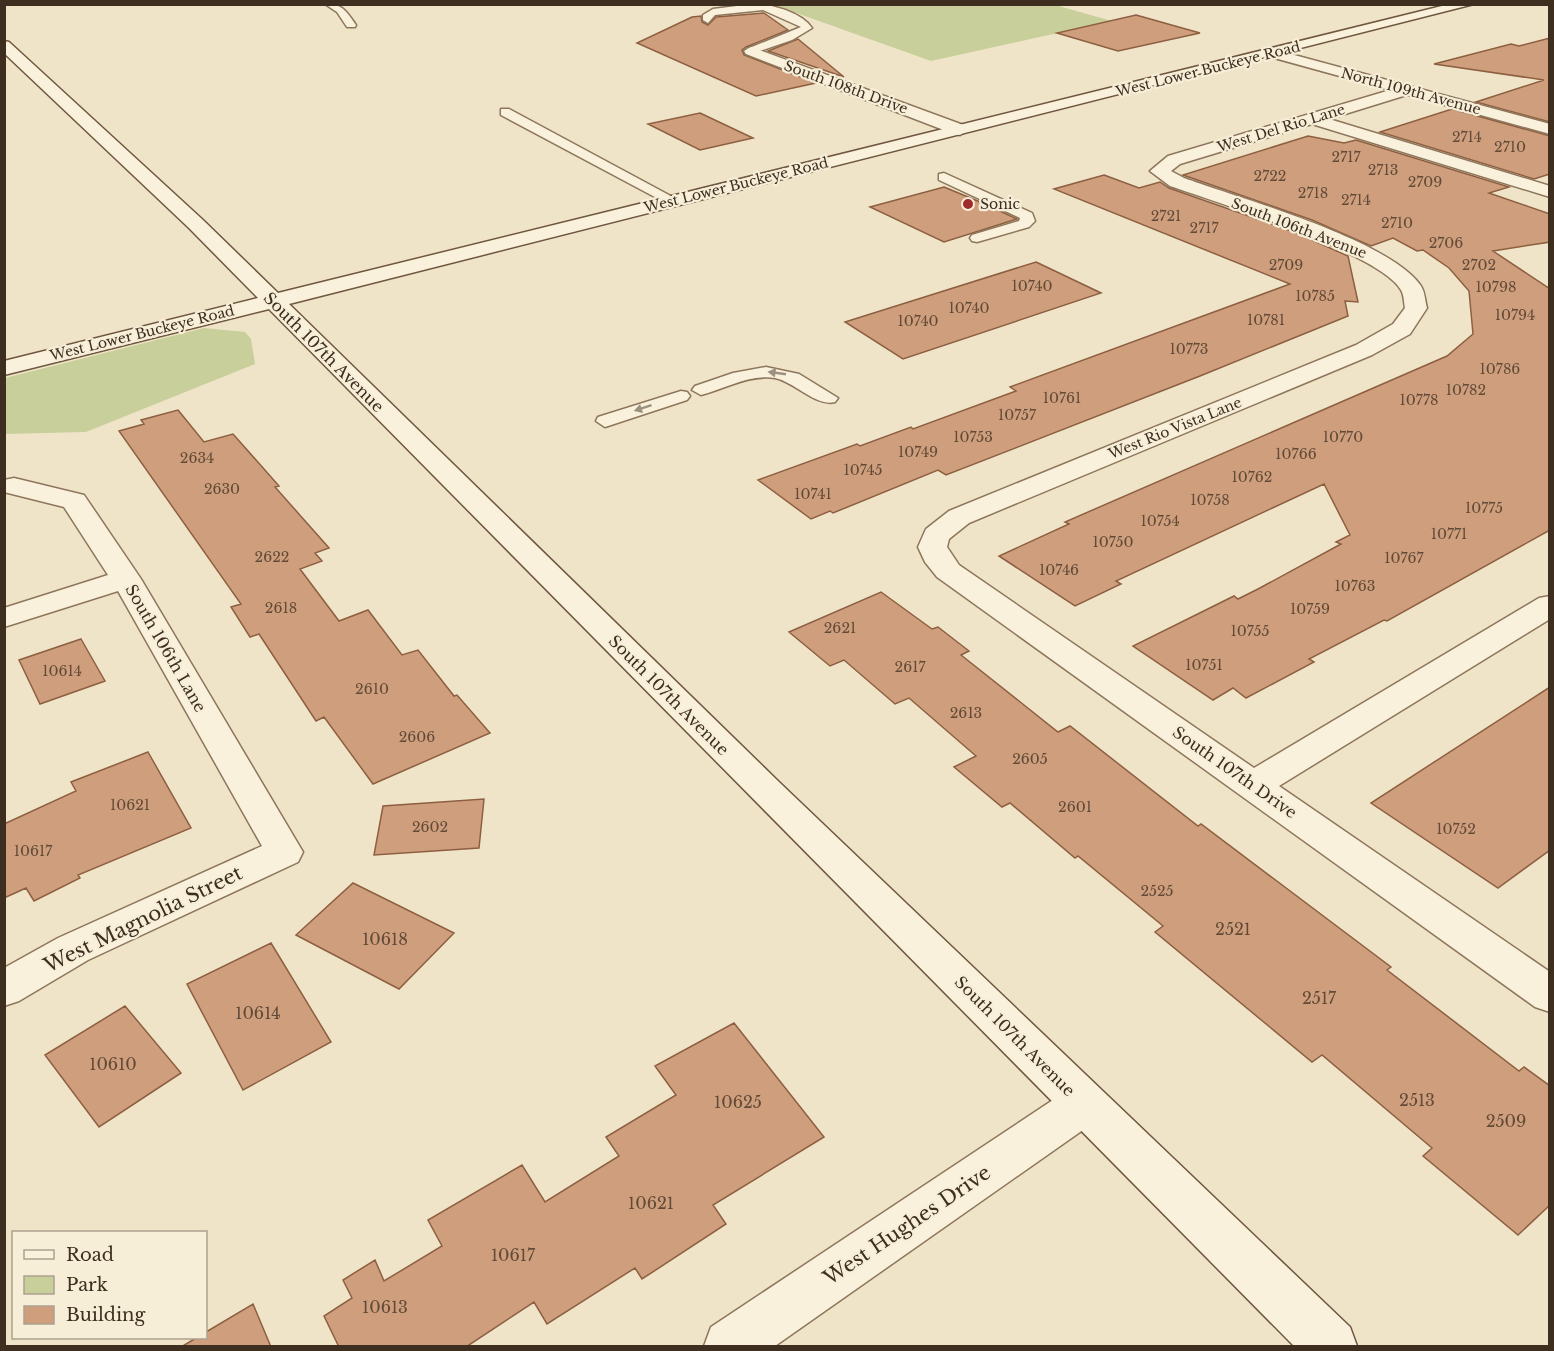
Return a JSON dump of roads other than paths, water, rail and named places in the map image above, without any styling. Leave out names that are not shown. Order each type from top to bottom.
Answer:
[{"type":"street","name":"West Lower Buckeye Road","points":[[4,368],[1468,4]]},
{"type":"street","name":"South 107th Avenue","points":[[4,45],[187,216],[1331,1347]]},
{"type":"street","name":"South 108th Drive","points":[[751,51],[960,130]]},
{"type":"street","name":"North 109th Avenue","points":[[1272,53],[1550,129]]},
{"type":"street","name":"West Del Rio Lane","points":[[1159,171],[1174,160],[1407,90]]},
{"type":"street","points":[[1312,119],[1550,192]]},
{"type":"street","name":"South 106th Avenue","points":[[1159,171],[1177,182],[1335,239],[1375,257],[1402,277],[1415,299],[1416,310]]},
{"type":"street","name":"West Rio Vista Lane","points":[[931,542],[942,529],[959,517],[1384,341],[1399,332],[1416,310]]},
{"type":"street","name":"South 106th Lane","points":[[14,486],[74,501],[126,579],[284,852]]},
{"type":"street","name":"South 107th Drive","points":[[931,542],[932,552],[948,571],[1550,995]]},
{"type":"street","points":[[4,618],[126,579]]},
{"type":"street","points":[[1254,785],[1550,605]]},
{"type":"street","name":"West Magnolia Street","points":[[4,989],[73,949],[284,852]]},
{"type":"street","name":"West Hughes Drive","points":[[730,1347],[1084,1104]]},
{"type":"lane","points":[[329,4],[340,10],[351,26]]},
{"type":"lane","points":[[708,20],[708,15],[713,12],[760,6],[803,22],[807,28],[796,35],[751,51]]},
{"type":"lane","points":[[505,112],[673,201]]},
{"type":"lane","points":[[944,177],[1027,216],[1028,221],[1024,224],[977,238]]},
{"type":"lane","points":[[701,390],[767,371],[796,377],[829,398]]},
{"type":"lane","points":[[605,421],[681,396]]},
{"type":"place","name":"Sonic","points":[[968,204]]}]
